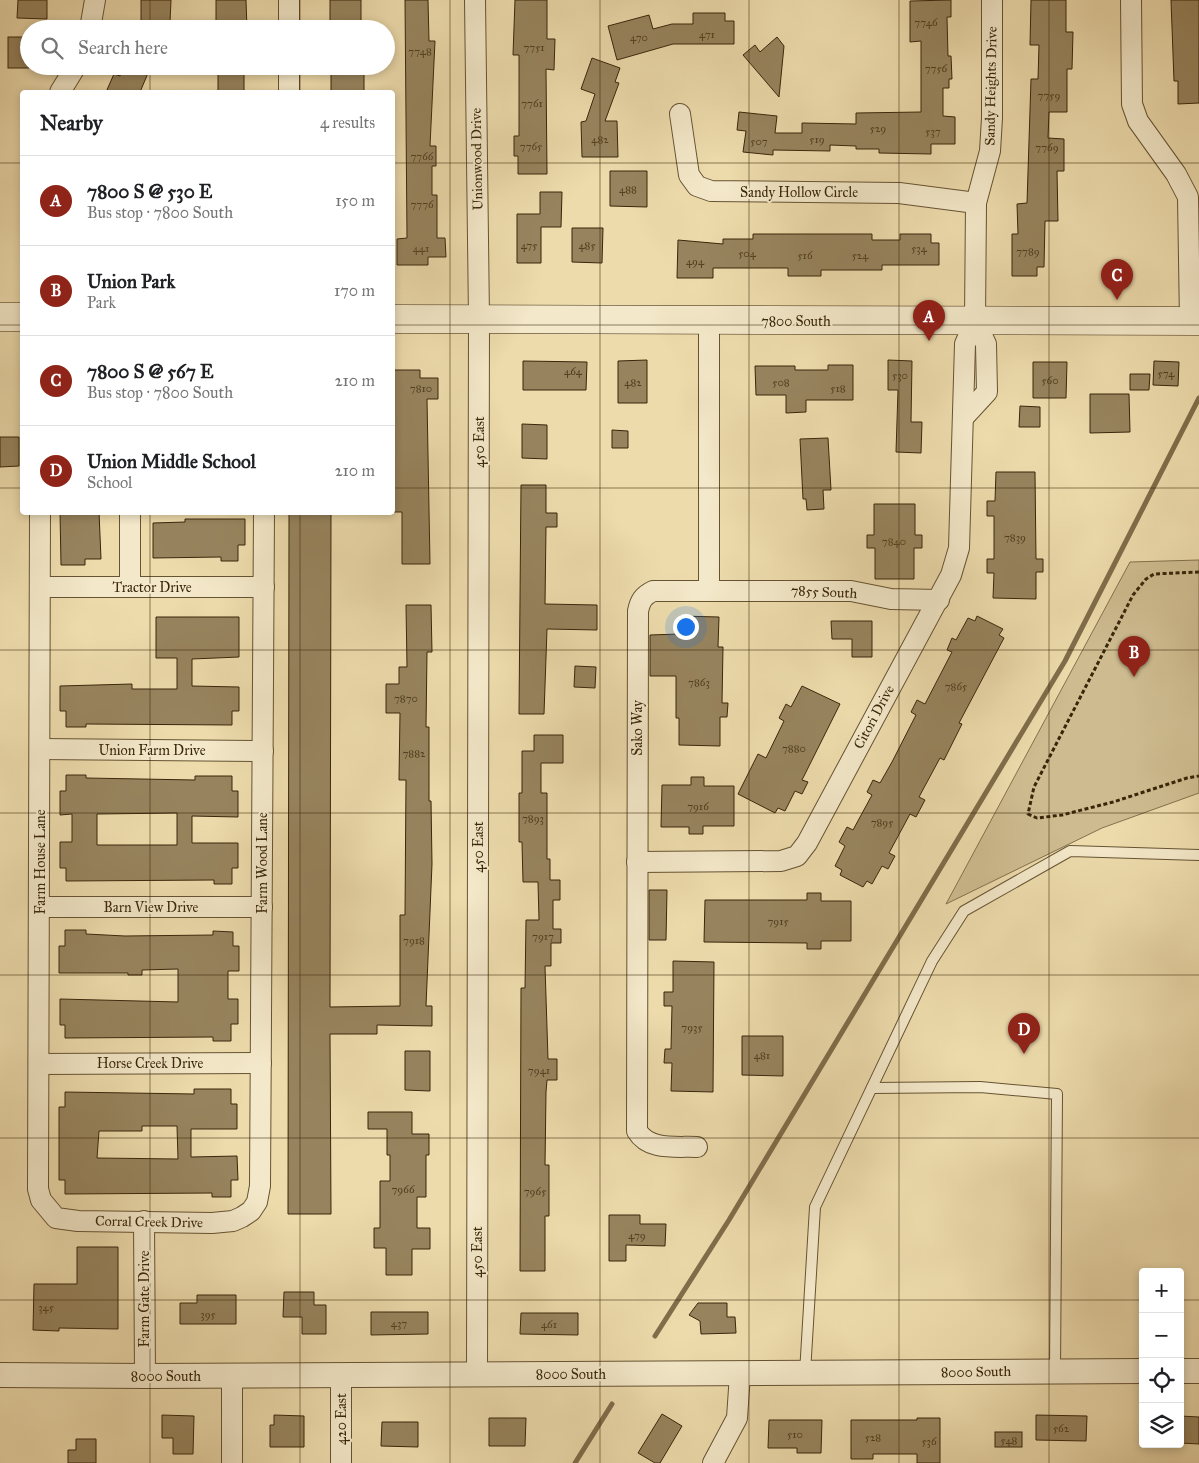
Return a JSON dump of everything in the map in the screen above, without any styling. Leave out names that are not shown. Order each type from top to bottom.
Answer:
[{"type":"main road","points":[[0,317],[20,317]]},
{"type":"main road","name":"7800 South","points":[[395,319],[1194,321]]},
{"type":"street","points":[[92,20],[95,0]]},
{"type":"street","points":[[289,0],[289,20]]},
{"type":"street","name":"Unionwood Drive","points":[[475,0],[479,319]]},
{"type":"street","name":"Sandy Heights Drive","points":[[975,320],[976,203],[990,150],[992,126],[992,0]]},
{"type":"street","points":[[1131,0],[1132,104],[1138,121],[1194,196],[1194,321]]},
{"type":"street","points":[[61,90],[70,75]]},
{"type":"street","points":[[289,75],[289,90]]},
{"type":"street","name":"Sandy Hollow Circle","points":[[680,114],[689,175],[697,186],[711,191],[899,193],[976,203]]},
{"type":"street","name":"450 East","points":[[477,1374],[479,319]]},
{"type":"street","name":"Citori Drive","points":[[637,862],[781,861],[797,856],[807,843],[951,575],[959,548],[965,344],[975,320]]},
{"type":"street","points":[[709,321],[710,590]]},
{"type":"street","name":"Farm House Lane","points":[[40,515],[38,1189],[41,1200],[47,1210]]},
{"type":"street","points":[[130,515],[130,587]]},
{"type":"street","name":"Farm Wood Lane","points":[[251,1211],[257,1202],[260,1186],[264,515]]},
{"type":"street","name":"Tractor Drive","points":[[40,587],[264,587]]},
{"type":"street","name":"7855 South","points":[[710,590],[851,591],[891,599],[939,600]]},
{"type":"street","name":"Sako Way","points":[[697,1147],[653,1145],[643,1140],[637,1131],[638,621],[640,602],[645,595],[653,591],[710,590]]},
{"type":"street","name":"Union Farm Drive","points":[[40,750],[263,751]]},
{"type":"street","name":"Barn View Drive","points":[[40,907],[262,907]]},
{"type":"street","name":"Horse Creek Drive","points":[[39,1064],[261,1064]]},
{"type":"street","name":"Corral Creek Drive","points":[[47,1210],[56,1218],[78,1221],[212,1223],[233,1221],[242,1218],[251,1211]]},
{"type":"street","name":"Farm Gate Drive","points":[[144,1222],[145,1376]]},
{"type":"street","name":"8000 South","points":[[0,1375],[805,1374],[1139,1371]]},
{"type":"street","points":[[1184,1371],[1199,1371]]},
{"type":"street","points":[[713,1463],[738,1418],[740,1374]]},
{"type":"street","name":"420 East","points":[[341,1463],[342,1375]]},
{"type":"street","points":[[232,1376],[232,1463]]},
{"type":"lane","points":[[805,1374],[816,1206],[932,961],[964,911],[1070,851],[1199,855]]},
{"type":"lane","points":[[872,1088],[980,1087],[1057,1094],[1054,1371]]},
{"type":"path","points":[[1199,572],[1154,574],[1146,579],[1133,595],[1034,787],[1028,814],[1037,818],[1062,815],[1199,776]]},
{"type":"shaded area","points":[[1199,560],[1199,793],[1102,828],[946,904],[1130,562]]},
{"type":"building","points":[[18,0],[47,0],[47,19],[17,18]]},
{"type":"building","points":[[141,0],[171,0],[170,20],[141,20]]},
{"type":"building","points":[[216,0],[246,0],[247,20],[216,20]]},
{"type":"building","points":[[330,0],[361,0],[361,20],[330,20]]},
{"type":"building","points":[[405,0],[428,0],[429,41],[435,41],[430,146],[436,146],[436,166],[432,166],[432,195],[437,195],[437,238],[445,238],[446,257],[428,257],[428,265],[397,265],[397,239],[407,238]]},
{"type":"building","points":[[515,0],[547,0],[547,39],[555,39],[554,70],[546,69],[547,174],[518,174],[518,156],[514,156],[514,136],[519,136],[519,55],[513,55]]},
{"type":"building","points":[[951,0],[951,17],[947,17],[948,56],[951,56],[952,79],[949,79],[949,88],[943,88],[943,116],[955,117],[955,144],[931,144],[931,154],[879,153],[879,149],[856,149],[856,146],[830,145],[830,151],[773,150],[773,155],[743,152],[746,131],[737,130],[739,112],[777,116],[775,133],[802,133],[802,123],[856,124],[856,113],[921,112],[921,41],[910,42],[910,1]]},
{"type":"building","points":[[1031,0],[1066,0],[1066,32],[1073,32],[1072,69],[1067,69],[1067,112],[1049,112],[1048,138],[1064,139],[1064,171],[1057,171],[1058,221],[1045,221],[1044,267],[1037,267],[1037,276],[1012,276],[1012,234],[1018,234],[1017,204],[1027,203],[1031,79],[1038,79],[1039,45],[1030,45]]},
{"type":"building","points":[[1171,0],[1199,0],[1199,103],[1178,104],[1178,81],[1174,81]]},
{"type":"building","points":[[693,13],[725,13],[725,21],[734,21],[734,44],[673,44],[617,60],[608,26],[649,15],[653,29],[672,24],[693,24]]},
{"type":"building","points":[[8,37],[20,37],[20,68],[8,68]]},
{"type":"building","points":[[777,37],[784,46],[779,97],[743,55],[755,45],[760,52]]},
{"type":"building","points":[[592,58],[620,68],[615,82],[619,83],[605,121],[617,121],[618,157],[582,157],[581,122],[586,121],[595,94],[581,89]]},
{"type":"building","points":[[114,75],[147,75],[141,90],[107,90]]},
{"type":"building","points":[[218,75],[244,75],[244,90],[218,90]]},
{"type":"building","points":[[331,75],[364,75],[364,90],[331,90]]},
{"type":"building","points":[[610,171],[647,171],[647,207],[610,206]]},
{"type":"building","points":[[540,192],[562,192],[561,227],[541,227],[541,263],[517,263],[517,214],[540,214]]},
{"type":"building","points":[[572,228],[603,228],[602,263],[572,262]]},
{"type":"building","points":[[753,234],[872,234],[872,240],[900,240],[900,234],[931,234],[931,243],[939,243],[939,265],[882,265],[882,270],[821,270],[821,276],[788,276],[788,268],[713,268],[713,278],[677,278],[678,240],[723,244],[723,239],[753,239]]},
{"type":"building","points":[[647,360],[647,403],[618,403],[618,361]]},
{"type":"building","points":[[888,360],[912,361],[911,422],[922,422],[921,453],[896,452],[898,390],[888,390]]},
{"type":"building","points":[[523,361],[587,362],[586,390],[523,390]]},
{"type":"building","points":[[1154,361],[1179,362],[1178,386],[1153,385]]},
{"type":"building","points":[[1033,362],[1067,362],[1066,398],[1033,398]]},
{"type":"building","points":[[828,365],[853,365],[853,400],[806,400],[806,412],[786,413],[786,395],[756,395],[755,366],[795,366],[795,370],[828,370]]},
{"type":"building","points":[[395,370],[420,370],[420,378],[438,378],[438,399],[427,399],[430,564],[402,564],[402,512],[395,512]]},
{"type":"building","points":[[1130,374],[1150,374],[1149,390],[1130,390]]},
{"type":"building","points":[[1090,394],[1129,394],[1130,432],[1090,433]]},
{"type":"building","points":[[1020,406],[1040,407],[1040,427],[1019,427]]},
{"type":"building","points":[[522,424],[547,425],[547,459],[522,458]]},
{"type":"building","points":[[612,430],[628,431],[628,448],[612,448]]},
{"type":"building","points":[[0,437],[19,437],[19,466],[0,467]]},
{"type":"building","points":[[828,438],[831,490],[823,490],[824,509],[807,510],[806,499],[803,499],[800,439]]},
{"type":"building","points":[[996,472],[1035,472],[1036,559],[1043,559],[1043,572],[1036,572],[1036,599],[993,598],[994,573],[987,573],[987,559],[994,559],[994,516],[987,516],[987,501],[995,501]]},
{"type":"building","points":[[521,485],[546,485],[546,513],[557,513],[557,527],[546,527],[545,604],[597,605],[597,630],[547,629],[544,714],[519,714]]},
{"type":"building","points":[[874,504],[915,504],[915,535],[922,535],[922,548],[914,548],[914,579],[875,579],[875,548],[867,548],[867,535],[874,535]]},
{"type":"building","points":[[60,515],[99,515],[101,559],[85,559],[85,565],[61,565]]},
{"type":"building","points":[[289,515],[331,515],[330,1007],[400,1006],[400,915],[405,915],[406,780],[399,780],[400,713],[386,713],[386,684],[399,684],[399,667],[407,667],[406,605],[431,605],[432,652],[427,652],[426,727],[429,727],[429,801],[431,801],[432,864],[426,1006],[432,1006],[432,1026],[377,1025],[377,1034],[330,1034],[331,1214],[288,1214]]},
{"type":"building","points":[[185,519],[245,519],[245,545],[238,545],[238,561],[221,561],[221,557],[153,558],[153,523],[185,522]]},
{"type":"building","points":[[680,616],[719,617],[718,647],[723,647],[722,703],[728,703],[727,717],[720,717],[720,746],[679,745],[679,718],[676,718],[676,676],[650,676],[650,635],[679,634]]},
{"type":"building","points":[[977,616],[1003,629],[999,635],[1004,638],[959,723],[962,724],[944,760],[940,758],[919,797],[925,800],[916,817],[910,814],[889,853],[895,856],[888,869],[882,866],[872,884],[867,881],[863,887],[840,875],[842,870],[835,866],[845,846],[839,842],[847,827],[853,830],[872,795],[867,792],[873,780],[880,783],[892,762],[916,715],[911,712],[917,700],[925,704],[952,652],[947,650],[952,638],[956,640],[968,618],[975,621]]},
{"type":"building","points":[[156,617],[239,617],[239,657],[192,659],[192,686],[239,687],[239,711],[232,711],[232,725],[86,724],[86,727],[66,727],[66,711],[60,711],[60,686],[132,684],[132,689],[177,689],[177,658],[156,658]]},
{"type":"building","points":[[831,621],[872,621],[872,657],[852,657],[852,639],[832,639]]},
{"type":"building","points":[[575,666],[596,667],[595,688],[574,687]]},
{"type":"building","points":[[802,686],[840,704],[802,780],[808,782],[802,794],[795,791],[785,811],[778,808],[775,813],[738,794],[758,754],[766,758],[784,721],[779,718],[786,704],[791,707]]},
{"type":"building","points":[[534,735],[563,735],[563,763],[541,763],[541,793],[547,793],[547,859],[550,859],[550,880],[560,880],[560,900],[553,900],[553,929],[561,929],[561,943],[551,943],[551,966],[545,966],[548,1059],[557,1059],[557,1080],[547,1080],[546,1092],[545,1165],[549,1165],[549,1216],[545,1216],[545,1271],[520,1271],[521,988],[525,988],[526,920],[539,920],[538,882],[523,882],[522,842],[519,842],[519,793],[522,793],[522,751],[534,751]]},
{"type":"building","points":[[66,775],[86,775],[86,778],[195,780],[195,776],[232,776],[232,791],[238,791],[238,817],[192,816],[192,843],[238,843],[238,868],[232,868],[232,884],[214,884],[214,880],[66,881],[66,868],[60,868],[60,842],[72,842],[72,814],[60,815],[60,791],[66,791]],"holes":[[[177,813],[177,845],[97,845],[97,814]]]},
{"type":"building","points":[[691,777],[704,777],[704,786],[734,786],[734,826],[703,826],[703,834],[689,834],[689,827],[661,827],[662,785],[691,785]]},
{"type":"building","points":[[649,890],[667,890],[666,940],[649,940]]},
{"type":"building","points":[[807,893],[821,893],[821,901],[851,901],[851,941],[821,941],[821,949],[807,949],[807,943],[704,942],[705,900],[807,900]]},
{"type":"building","points":[[65,930],[86,930],[86,934],[125,936],[213,935],[213,931],[233,932],[233,946],[239,946],[239,971],[228,971],[228,999],[238,999],[238,1024],[231,1024],[231,1041],[213,1041],[213,1037],[65,1038],[65,1025],[60,1025],[60,999],[178,1002],[178,969],[142,970],[142,975],[128,975],[128,973],[59,973],[59,946],[65,946]]},
{"type":"building","points":[[673,961],[714,962],[713,1092],[671,1091],[672,1063],[664,1063],[665,1049],[671,1049],[672,1006],[664,1006],[664,992],[673,992]]},
{"type":"building","points":[[742,1036],[783,1036],[783,1076],[742,1075]]},
{"type":"building","points":[[405,1051],[430,1051],[430,1091],[405,1090]]},
{"type":"building","points":[[194,1089],[231,1089],[231,1104],[237,1104],[237,1129],[191,1129],[191,1157],[237,1156],[238,1180],[231,1180],[231,1197],[212,1197],[212,1193],[65,1194],[65,1180],[59,1180],[59,1107],[65,1107],[65,1092],[194,1094]],"holes":[[[142,1126],[177,1126],[178,1159],[97,1158],[99,1131],[142,1131]]]},
{"type":"building","points":[[368,1112],[412,1112],[412,1134],[429,1134],[429,1155],[426,1155],[426,1197],[417,1197],[417,1228],[430,1228],[430,1249],[412,1249],[412,1275],[386,1275],[386,1248],[374,1248],[374,1228],[380,1228],[380,1181],[390,1181],[390,1155],[387,1155],[387,1129],[368,1129]]},
{"type":"building","points":[[609,1215],[640,1215],[640,1224],[666,1224],[665,1246],[626,1245],[626,1261],[609,1261]]},
{"type":"building","points":[[77,1247],[118,1247],[118,1329],[59,1328],[59,1331],[33,1330],[34,1284],[77,1284]]},
{"type":"building","points":[[284,1292],[314,1292],[314,1305],[326,1305],[326,1334],[302,1334],[302,1317],[283,1317]]},
{"type":"building","points":[[197,1295],[236,1295],[236,1324],[180,1324],[180,1303],[197,1303]]},
{"type":"building","points":[[698,1303],[727,1303],[727,1317],[735,1317],[736,1333],[701,1334],[700,1321],[689,1315]]},
{"type":"building","points":[[371,1312],[428,1312],[428,1334],[371,1335]]},
{"type":"building","points":[[521,1313],[578,1313],[578,1335],[520,1334]]},
{"type":"building","points":[[662,1414],[682,1426],[660,1463],[655,1463],[638,1453]]},
{"type":"building","points":[[162,1415],[194,1416],[193,1454],[173,1454],[173,1438],[162,1438]]},
{"type":"building","points":[[274,1415],[304,1416],[304,1447],[270,1447],[270,1425],[274,1425]]},
{"type":"building","points":[[1036,1415],[1087,1416],[1086,1441],[1036,1440]]},
{"type":"building","points":[[1184,1416],[1199,1417],[1199,1444],[1184,1443]]},
{"type":"building","points":[[489,1418],[526,1418],[525,1446],[489,1446]]},
{"type":"building","points":[[917,1418],[940,1418],[940,1463],[917,1463],[917,1454],[873,1454],[873,1459],[851,1459],[851,1420],[917,1420]]},
{"type":"building","points":[[769,1420],[822,1420],[821,1453],[797,1453],[797,1448],[768,1448]]},
{"type":"building","points":[[382,1422],[418,1422],[418,1447],[381,1446]]},
{"type":"building","points":[[995,1432],[1022,1432],[1022,1447],[995,1447]]},
{"type":"building","points":[[76,1439],[96,1439],[96,1463],[68,1463],[68,1450],[76,1450]]},
{"type":"waterway","points":[[655,1336],[729,1220],[1065,661],[1199,398]]},
{"type":"waterway","points":[[575,1463],[612,1404]]},
{"type":"place","name":"7800 S @ 567 E","points":[[1117,300]]},
{"type":"place","name":"7800 S @ 530 E","points":[[929,341]]},
{"type":"place","name":"Union Park","points":[[1134,677]]},
{"type":"place","name":"Union Middle School","points":[[1024,1054]]}]
